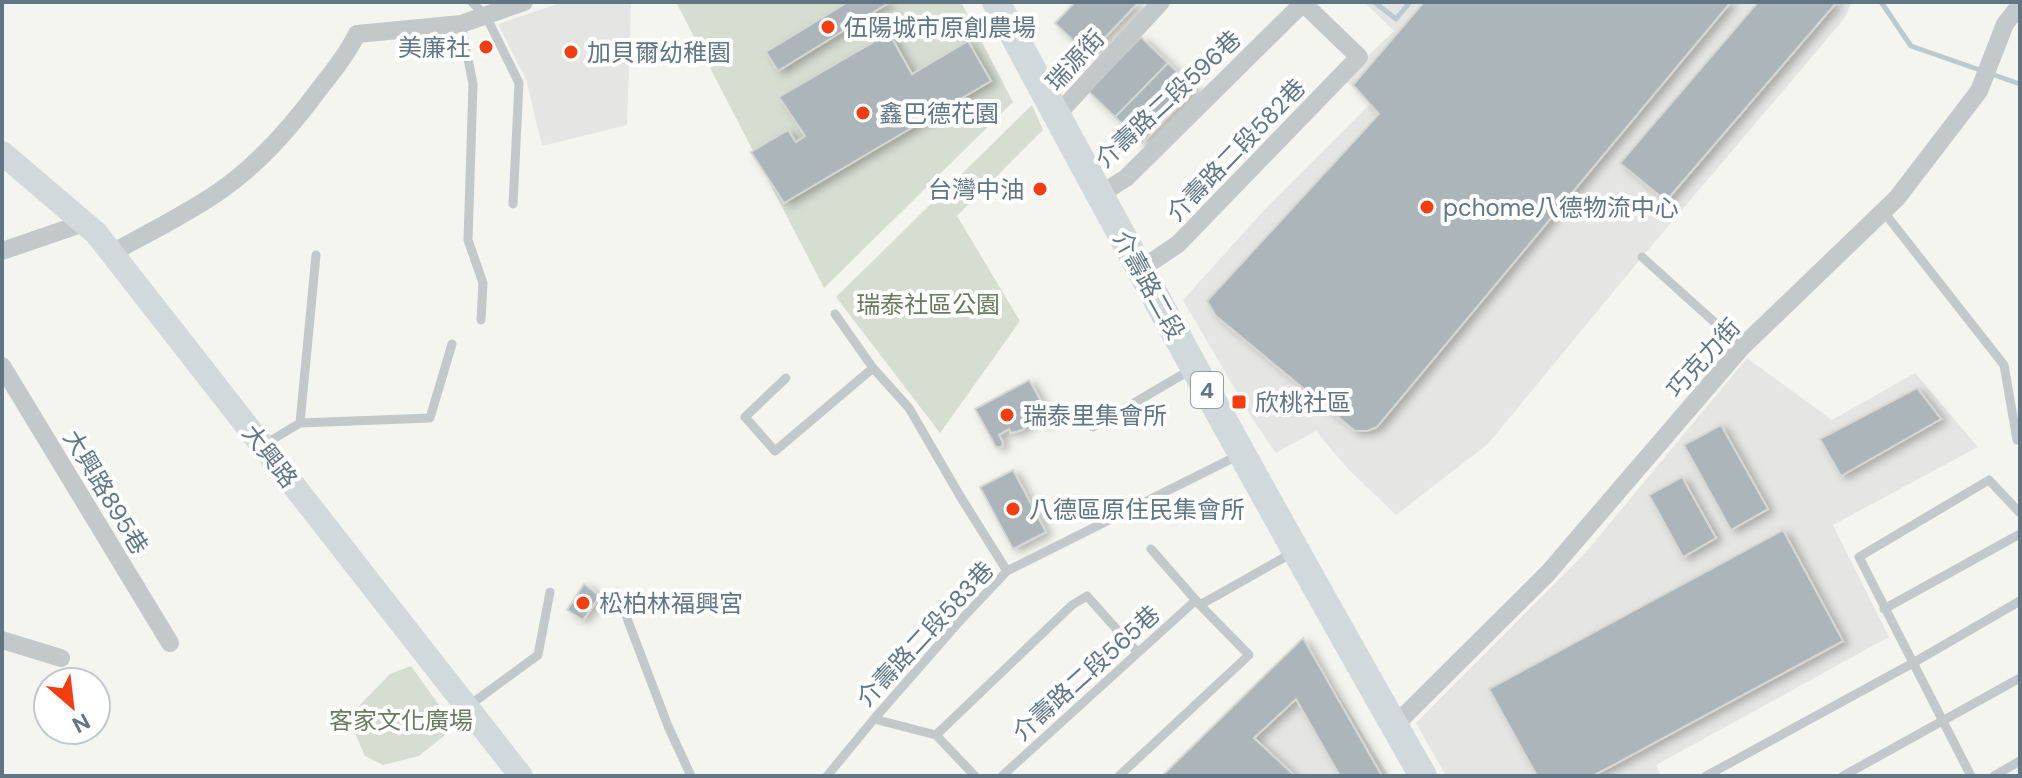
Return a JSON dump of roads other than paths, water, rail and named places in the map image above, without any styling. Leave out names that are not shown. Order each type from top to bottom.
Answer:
[{"type":"main road","name":"介壽路二段","points":[[996,2],[1295,552],[1423,776]]},
{"type":"street","points":[[110,254],[218,192],[259,159],[300,116],[357,34],[461,24],[524,2]]},
{"type":"street","name":"瑞源街","points":[[1057,115],[1161,2]]},
{"type":"street","name":"介壽路二段582巷","points":[[1141,269],[1178,244],[1359,57],[1303,3]]},
{"type":"street","name":"介壽路二段596巷","points":[[1099,195],[1126,178],[1303,3]]},
{"type":"street","name":"巧克力街","points":[[1394,726],[1548,573],[1742,347],[1897,198],[1979,91],[2005,24],[2020,5]]},
{"type":"street","name":"大興路","points":[[2,153],[96,233],[521,776]]},
{"type":"street","points":[[2,251],[84,223]]},
{"type":"street","name":"大興路895巷","points":[[2,366],[170,643]]},
{"type":"street","points":[[2,640],[61,658]]},
{"type":"lane","points":[[472,2],[486,16],[519,83],[513,204]]},
{"type":"lane","points":[[461,24],[473,84],[468,240],[483,283],[481,320]]},
{"type":"lane","points":[[1883,211],[2004,365],[2017,440]]},
{"type":"lane","points":[[300,423],[316,255]]},
{"type":"lane","points":[[1642,257],[1742,347]]},
{"type":"lane","points":[[835,314],[873,368],[909,408],[1007,571]]},
{"type":"lane","points":[[262,445],[300,423],[430,418],[452,344]]},
{"type":"lane","points":[[786,378],[745,417],[775,451],[873,368]]},
{"type":"lane","points":[[1093,427],[1195,368]]},
{"type":"lane","name":"介壽路二段583巷","points":[[827,776],[958,623],[1007,571],[1242,454]]},
{"type":"lane","points":[[1971,776],[1859,557],[1989,480],[2020,513]]},
{"type":"lane","points":[[1884,609],[2020,534]]},
{"type":"lane","points":[[1119,776],[1249,655],[1151,549]]},
{"type":"lane","name":"介壽路二段565巷","points":[[1002,776],[1137,652],[1198,603],[1295,552]]},
{"type":"lane","points":[[467,707],[538,655],[550,592]]},
{"type":"lane","points":[[617,592],[668,726],[691,776]]},
{"type":"lane","points":[[936,735],[1072,605],[1087,596],[1137,652]]},
{"type":"lane","points":[[1706,776],[2020,601]]},
{"type":"lane","points":[[1843,776],[2020,678]]},
{"type":"lane","points":[[874,719],[936,735],[975,776]]},
{"type":"lane","points":[[1994,776],[2020,761]]},
{"type":"waterway","points":[[1374,2],[1396,19],[1410,2]]},
{"type":"waterway","points":[[1881,2],[1911,46],[2020,84]]},
{"type":"place","name":"伍陽城市原創農場","points":[[828,27]]},
{"type":"place","name":"美廉社","points":[[486,47]]},
{"type":"place","name":"加貝爾幼稚園","points":[[571,52]]},
{"type":"place","name":"鑫巴德花園","points":[[863,113]]},
{"type":"place","name":"台灣中油","points":[[1040,189]]},
{"type":"place","name":"pchome八德物流中心","points":[[1427,207]]},
{"type":"place","name":"欣桃社區","points":[[1239,402]]},
{"type":"place","name":"瑞泰里集會所","points":[[1007,415]]},
{"type":"place","name":"八德區原住民集會所","points":[[1013,509]]},
{"type":"place","name":"松柏林福興宮","points":[[583,603]]},
{"type":"park label","name":"瑞泰社區公園","points":[[928,304]]},
{"type":"park label","name":"客家文化廣場","points":[[401,720]]}]
